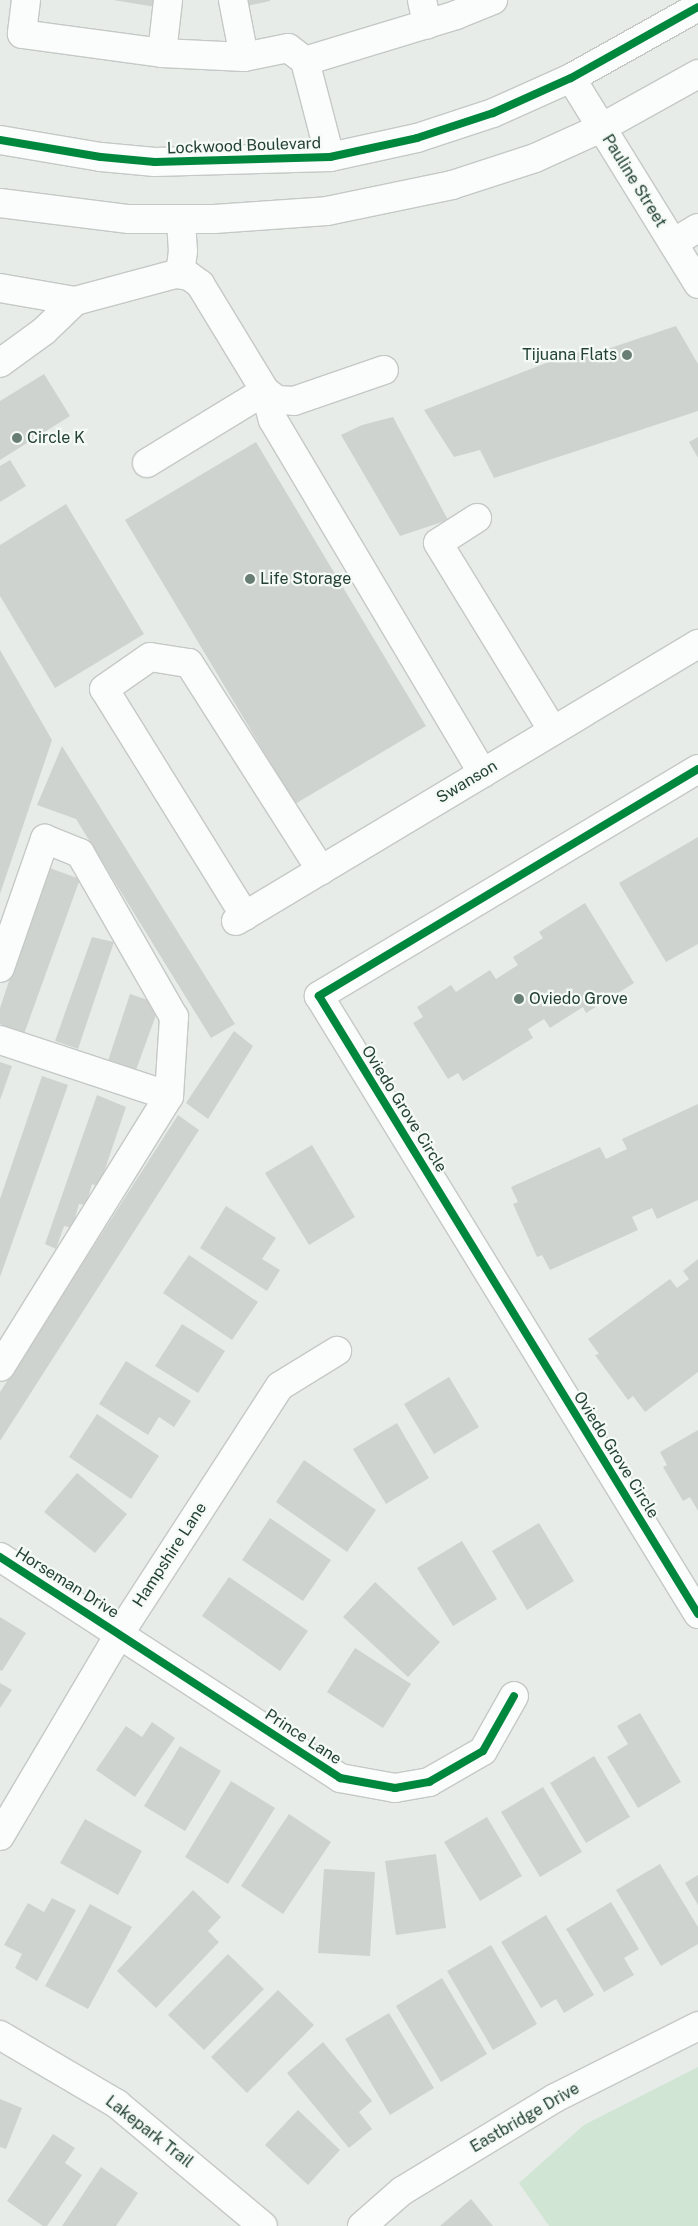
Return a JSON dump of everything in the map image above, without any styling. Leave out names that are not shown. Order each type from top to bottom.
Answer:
[{"type":"street","points":[[26,0],[22,34],[162,53],[244,57],[288,48],[305,61],[330,157]]},
{"type":"street","points":[[162,53],[168,0]]},
{"type":"street","points":[[232,0],[244,57]]},
{"type":"street","points":[[305,61],[424,12],[493,0]]},
{"type":"street","name":"Lockwood Boulevard","points":[[0,140],[101,157],[155,162],[330,157],[417,138],[493,113],[571,78],[698,7]]},
{"type":"street","points":[[0,203],[129,219],[181,219],[327,211],[452,185],[535,158],[601,128],[698,74]]},
{"type":"street","name":"Pauline Street","points":[[571,78],[698,284]]},
{"type":"street","points":[[176,274],[181,267],[183,251],[181,219]]},
{"type":"street","points":[[673,243],[698,228]]},
{"type":"street","points":[[0,288],[75,301],[176,274],[189,276],[200,284],[264,391],[273,420],[483,773]]},
{"type":"street","points":[[0,363],[44,331],[75,301]]},
{"type":"street","points":[[264,391],[277,400],[294,401],[384,370]]},
{"type":"street","points":[[148,463],[264,391]]},
{"type":"street","points":[[477,518],[438,543],[553,731]]},
{"type":"street","name":"Swanson","points":[[321,870],[189,663],[150,657],[104,689],[240,919],[698,644]]},
{"type":"street","name":"Oviedo Grove Circle","points":[[698,769],[318,996],[698,1614]]},
{"type":"street","points":[[0,968],[45,839],[80,853],[174,1017],[169,1096],[0,1367]]},
{"type":"street","points":[[0,1040],[169,1096]]},
{"type":"street","name":"Hampshire Lane","points":[[0,1836],[120,1633],[280,1386],[337,1351]]},
{"type":"street","name":"Horseman Drive","points":[[0,1557],[120,1633]]},
{"type":"street","name":"Prince Lane","points":[[120,1633],[340,1778],[395,1788],[430,1782],[482,1751],[514,1696]]},
{"type":"street","name":"Eastbridge Drive","points":[[362,2226],[402,2191],[556,2098],[698,2026]]},
{"type":"street","name":"Lakepark Trail","points":[[0,2035],[117,2104],[263,2226]]},
{"type":"green space","points":[[698,2067],[698,2226],[549,2226],[519,2183],[584,2125]]},
{"type":"building","points":[[113,0],[157,0],[156,7]]},
{"type":"building","points":[[240,0],[270,0],[270,1],[242,7]]},
{"type":"building","points":[[676,326],[698,364],[698,411],[494,478],[480,450],[454,457],[424,410],[572,353],[604,350]]},
{"type":"building","name":"Circle K","points":[[44,374],[70,416],[0,460],[0,401]]},
{"type":"building","points":[[393,417],[448,520],[400,536],[341,435],[362,425]]},
{"type":"building","points":[[698,437],[698,458],[689,442]]},
{"type":"building","points":[[256,442],[426,726],[295,804],[125,520]]},
{"type":"building","points":[[10,460],[26,486],[0,502],[0,466]]},
{"type":"building","points":[[66,504],[144,634],[55,688],[0,596],[0,545]]},
{"type":"building","points":[[0,650],[52,740],[0,894]]},
{"type":"building","points":[[62,746],[235,1024],[211,1038],[76,819],[37,805]]},
{"type":"building","name":"Oviedo Grove","points":[[698,837],[698,944],[666,962],[619,883]]},
{"type":"building","points":[[47,867],[80,879],[24,1034],[0,1024],[0,1008]]},
{"type":"building","name":"Oviedo Grove","points":[[585,903],[634,983],[586,1013],[583,1007],[550,1028],[544,1019],[528,1029],[533,1038],[463,1081],[458,1073],[448,1079],[413,1023],[423,1017],[417,1007],[451,985],[456,992],[490,970],[496,979],[518,965],[513,957],[543,938],[539,932]]},
{"type":"building","points":[[92,937],[114,942],[78,1049],[55,1041]]},
{"type":"building","points":[[130,994],[160,1004],[136,1070],[108,1061]]},
{"type":"building","points":[[234,1031],[253,1046],[208,1119],[186,1103]]},
{"type":"building","points":[[0,1062],[12,1066],[0,1100]]},
{"type":"building","points":[[42,1076],[68,1085],[0,1277],[0,1199]]},
{"type":"building","points":[[97,1095],[126,1107],[99,1187],[92,1184],[86,1205],[79,1204],[72,1228],[64,1226],[56,1249],[45,1244]]},
{"type":"building","points":[[698,1104],[698,1200],[657,1219],[652,1208],[632,1217],[638,1230],[550,1270],[542,1255],[537,1257],[513,1204],[518,1202],[511,1187],[600,1147],[606,1159],[627,1149],[622,1139]]},
{"type":"building","points":[[178,1115],[199,1130],[0,1441],[0,1392]]},
{"type":"building","points":[[312,1145],[355,1217],[309,1245],[265,1173]]},
{"type":"building","points":[[226,1206],[276,1238],[262,1259],[280,1270],[267,1291],[200,1248]]},
{"type":"building","points":[[189,1255],[258,1302],[232,1340],[163,1293]]},
{"type":"building","points":[[698,1259],[698,1372],[645,1412],[633,1396],[628,1400],[595,1355],[599,1354],[588,1339],[670,1279],[677,1288],[689,1279],[683,1271]]},
{"type":"building","points":[[182,1324],[225,1351],[198,1393],[155,1366]]},
{"type":"building","points":[[126,1361],[191,1401],[174,1427],[159,1417],[148,1435],[99,1404]]},
{"type":"building","points":[[449,1377],[479,1427],[434,1454],[404,1404]]},
{"type":"building","points":[[97,1414],[159,1456],[131,1499],[69,1457]]},
{"type":"building","points":[[397,1423],[429,1478],[386,1504],[353,1449]]},
{"type":"building","points":[[698,1430],[698,1511],[690,1497],[683,1501],[663,1467],[667,1465],[660,1452]]},
{"type":"building","points":[[304,1460],[376,1510],[347,1552],[276,1502]]},
{"type":"building","points":[[77,1473],[127,1514],[95,1553],[44,1512]]},
{"type":"building","points":[[270,1518],[331,1560],[303,1601],[242,1560]]},
{"type":"building","points":[[539,1523],[574,1581],[527,1610],[492,1551]]},
{"type":"building","points":[[462,1541],[497,1599],[453,1626],[417,1568]]},
{"type":"building","points":[[229,1577],[308,1631],[280,1671],[202,1616]]},
{"type":"building","points":[[375,1582],[440,1642],[408,1677],[343,1617]]},
{"type":"building","points":[[0,1617],[26,1633],[2,1671],[0,1670]]},
{"type":"building","points":[[355,1648],[411,1684],[383,1728],[327,1692]]},
{"type":"building","points":[[0,1683],[12,1690],[0,1708]]},
{"type":"building","points":[[640,1713],[681,1782],[638,1808],[607,1757],[628,1744],[617,1726]]},
{"type":"building","points":[[152,1722],[175,1738],[135,1797],[96,1770],[126,1726],[142,1737]]},
{"type":"building","points":[[180,1746],[221,1771],[185,1831],[144,1806]]},
{"type":"building","points":[[594,1756],[630,1817],[586,1843],[550,1783]]},
{"type":"building","points":[[231,1781],[275,1808],[228,1884],[185,1857]]},
{"type":"building","points":[[543,1787],[582,1852],[540,1877],[501,1812]]},
{"type":"building","points":[[289,1814],[331,1842],[283,1914],[241,1886]]},
{"type":"building","points":[[487,1817],[522,1876],[480,1901],[444,1842]]},
{"type":"building","points":[[85,1819],[142,1851],[118,1895],[60,1863]]},
{"type":"building","points":[[436,1854],[446,1928],[396,1935],[385,1861]]},
{"type":"building","points":[[660,1864],[698,1927],[698,1944],[661,1966],[616,1890]]},
{"type":"building","points":[[324,1869],[375,1872],[370,1956],[318,1953]]},
{"type":"building","points":[[698,1875],[698,1905],[685,1883]]},
{"type":"building","points":[[193,1890],[221,1917],[208,1931],[219,1942],[156,2008],[117,1971]]},
{"type":"building","points":[[52,1898],[76,1910],[37,1981],[15,1968],[22,1954],[4,1945],[28,1903],[44,1912]]},
{"type":"building","points":[[611,1902],[639,1949],[624,1958],[634,1975],[604,1992],[566,1929]]},
{"type":"building","points":[[90,1904],[132,1927],[88,2009],[45,1986]]},
{"type":"building","points":[[546,1915],[594,1995],[564,2013],[556,1999],[541,2008],[501,1942]]},
{"type":"building","points":[[491,1945],[537,2024],[493,2050],[447,1971]]},
{"type":"building","points":[[228,1954],[264,1989],[204,2050],[168,2015]]},
{"type":"building","points":[[442,1978],[487,2054],[441,2082],[396,2006]]},
{"type":"building","points":[[278,1990],[314,2025],[247,2093],[211,2057]]},
{"type":"building","points":[[389,2013],[434,2088],[390,2115],[345,2039]]},
{"type":"building","points":[[323,2042],[372,2101],[359,2112],[372,2129],[349,2148],[287,2073]]},
{"type":"building","points":[[0,2099],[22,2108],[6,2149],[0,2147]]},
{"type":"building","points":[[298,2110],[340,2150],[308,2185],[265,2145]]},
{"type":"building","points":[[53,2134],[75,2148],[65,2163],[82,2175],[47,2226],[43,2226],[7,2201]]},
{"type":"building","points":[[101,2167],[138,2193],[116,2226],[62,2226]]},
{"type":"building","points":[[471,2199],[493,2226],[440,2226]]},
{"type":"cycle path","points":[[0,140],[101,157],[155,162],[330,157],[417,138],[493,113],[571,78],[698,7]]},
{"type":"cycle path","points":[[698,769],[319,996],[698,1614]]},
{"type":"cycle path","points":[[0,1557],[340,1778],[395,1788],[429,1782],[483,1751],[514,1696]]},
{"type":"place","name":"Tijuana Flats","points":[[627,355]]},
{"type":"place","name":"Circle K","points":[[17,438]]},
{"type":"place","name":"Life Storage","points":[[250,579]]},
{"type":"place","name":"Oviedo Grove","points":[[519,999]]}]
